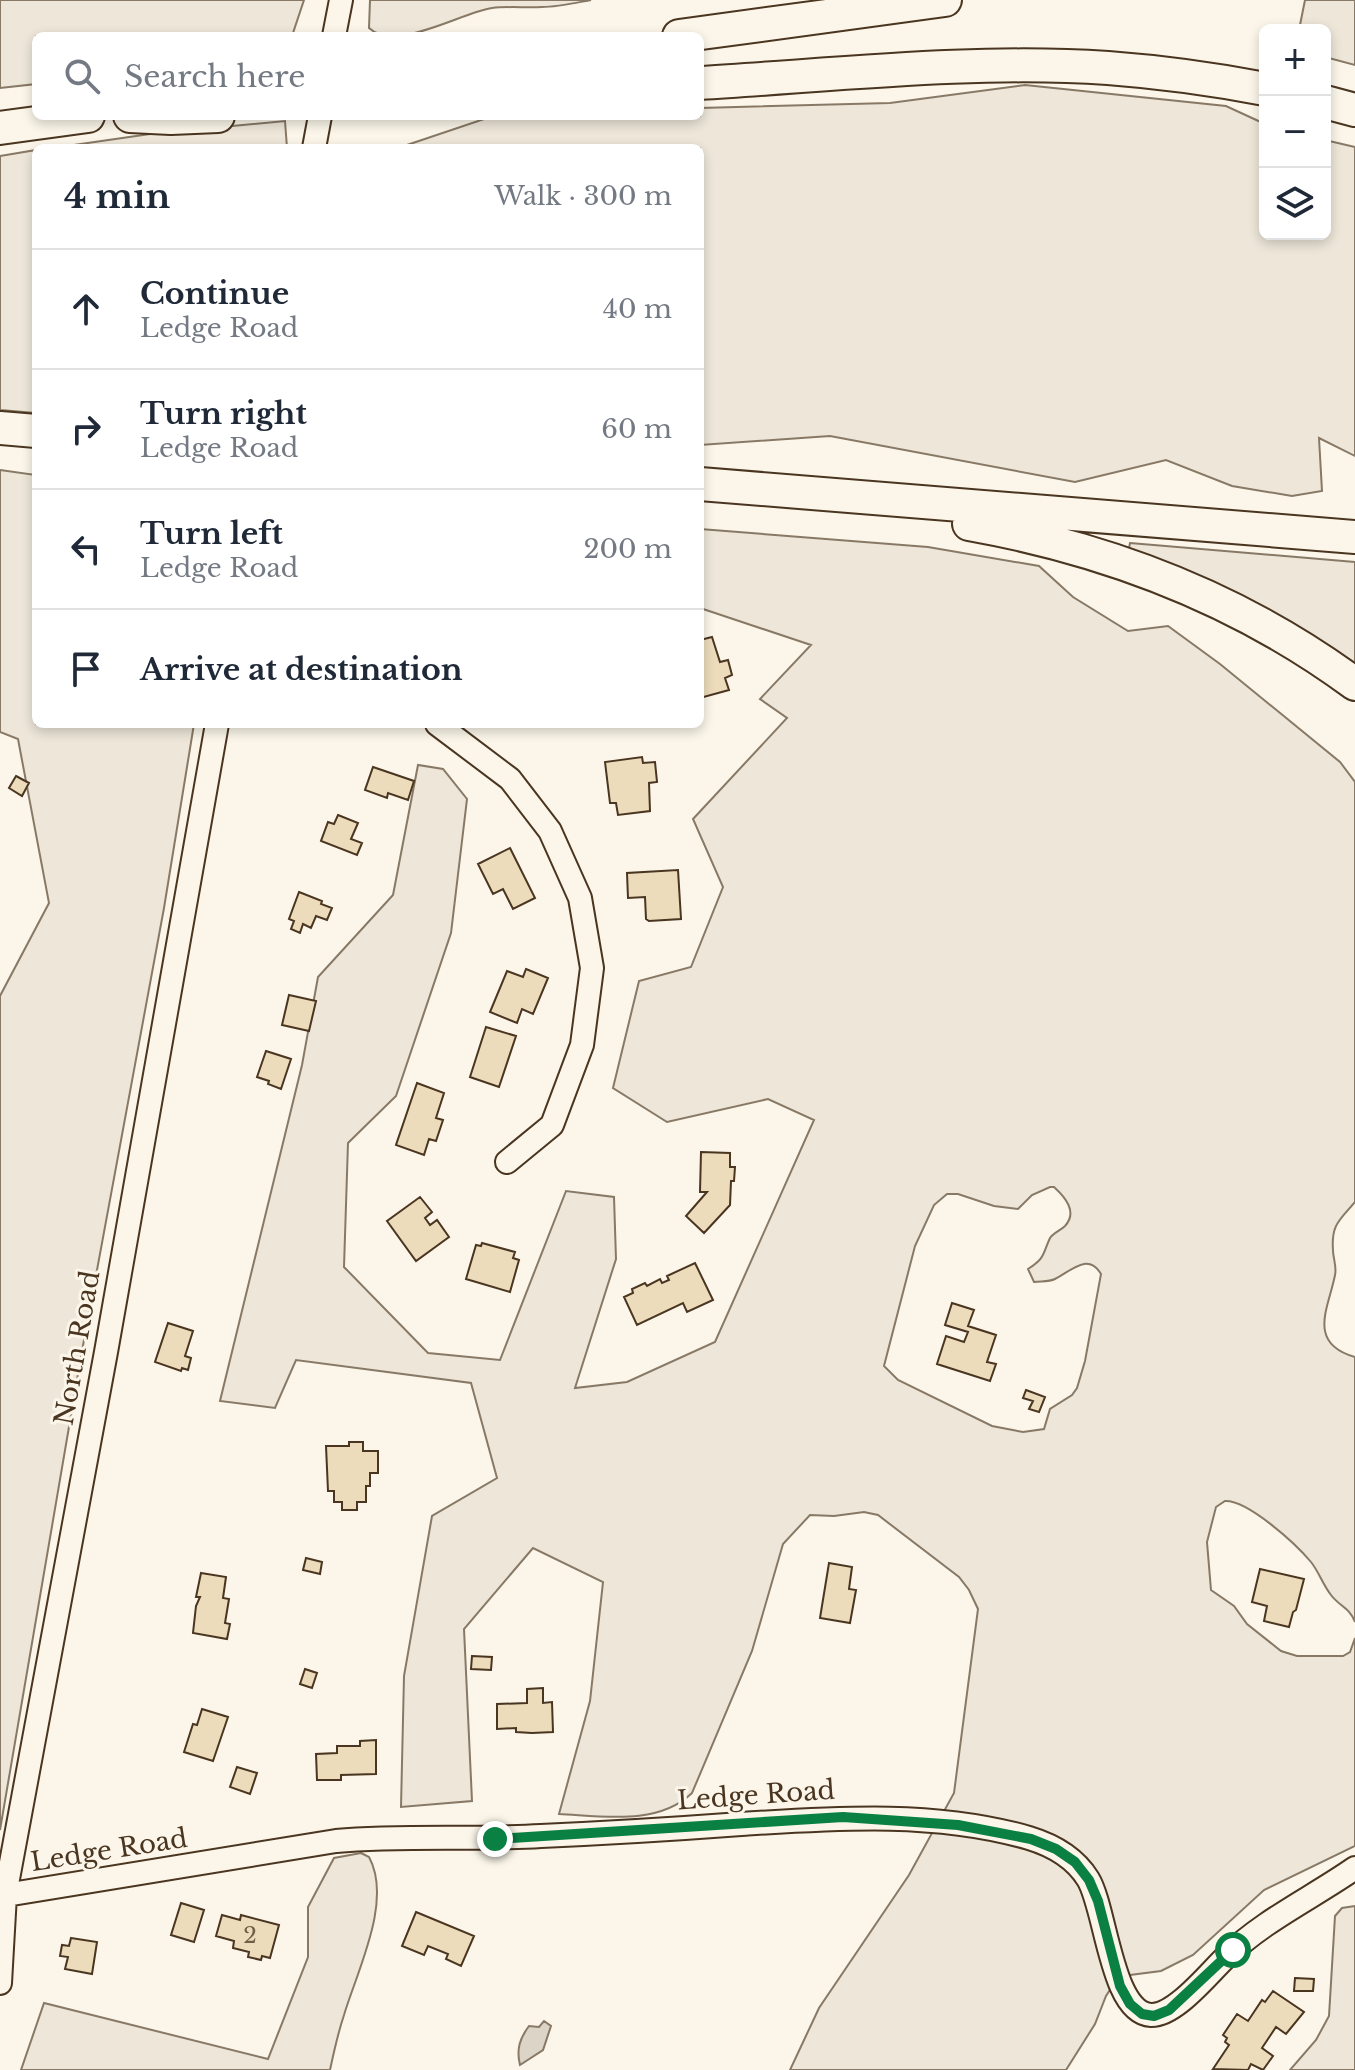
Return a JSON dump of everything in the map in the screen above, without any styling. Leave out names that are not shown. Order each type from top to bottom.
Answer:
[{"type":"highway","points":[[704,33],[945,0]]},
{"type":"highway","points":[[704,83],[945,68],[1033,66],[1156,72],[1259,88]]},
{"type":"highway","points":[[1331,104],[1355,110]]},
{"type":"highway","points":[[0,128],[59,120]]},
{"type":"highway","points":[[0,428],[32,431]]},
{"type":"highway","points":[[704,484],[1355,537]]},
{"type":"highway","points":[[873,498],[944,519],[1064,545],[1160,575],[1254,619],[1355,684]]},
{"type":"street","points":[[335,32],[341,0]]},
{"type":"street","points":[[315,144],[319,120]]},
{"type":"street","name":"North Road","points":[[0,1983],[2,1895],[106,1352],[216,728]]},
{"type":"street","points":[[442,728],[510,779],[550,831],[580,898],[590,954],[592,968],[582,1045],[552,1125],[507,1162]]},
{"type":"street","name":"Ledge Road","points":[[2,1895],[336,1841],[372,1838],[495,1839],[843,1817],[958,1825],[1031,1839],[1056,1849],[1075,1862],[1089,1880],[1098,1901],[1120,1986],[1130,2004],[1142,2014],[1154,2016],[1182,2000],[1255,1931],[1355,1868]]},
{"type":"shaded area","points":[[0,0],[304,0],[293,32],[32,32],[32,84],[0,88]]},
{"type":"shaded area","points":[[370,0],[591,0],[548,7],[492,8],[419,32],[377,32],[369,28]]},
{"type":"shaded area","points":[[1305,0],[1355,0],[1355,65],[1331,59],[1331,24],[1300,24]]},
{"type":"shaded area","points":[[1025,85],[1226,106],[1259,121],[1259,240],[1331,240],[1331,141],[1355,147],[1355,456],[1319,438],[1322,491],[1292,496],[1232,486],[1166,460],[1075,482],[830,436],[704,445],[704,144],[410,144],[481,120],[704,120],[704,108],[890,103]]},
{"type":"shaded area","points":[[285,121],[287,144],[81,144]]},
{"type":"shaded area","points":[[32,151],[32,413],[0,410],[0,156]]},
{"type":"shaded area","points":[[0,470],[32,474],[32,728],[193,728],[0,1830],[0,996],[49,903],[18,739],[0,732]]},
{"type":"shaded area","points":[[704,529],[928,547],[1039,566],[1073,597],[1128,631],[1168,626],[1220,664],[1340,762],[1355,782],[1355,1202],[1333,1234],[1335,1272],[1324,1323],[1330,1343],[1355,1357],[1355,1622],[1331,1595],[1304,1554],[1271,1524],[1246,1508],[1225,1501],[1216,1507],[1207,1542],[1211,1590],[1234,1606],[1247,1624],[1281,1651],[1297,1656],[1343,1656],[1350,1652],[1355,1638],[1355,1846],[1264,1890],[1193,1955],[1161,1971],[1130,1975],[1115,1982],[1095,2024],[1066,2070],[790,2070],[819,2008],[909,1875],[954,1793],[978,1609],[959,1577],[878,1515],[864,1512],[810,1515],[783,1544],[752,1651],[692,1793],[678,1803],[646,1815],[611,1817],[559,1814],[590,1701],[603,1582],[533,1548],[464,1629],[472,1801],[401,1807],[404,1676],[432,1516],[497,1478],[471,1383],[296,1360],[275,1408],[220,1401],[302,1065],[318,977],[393,895],[418,765],[443,769],[467,799],[451,933],[396,1096],[348,1143],[344,1267],[428,1353],[500,1360],[566,1191],[614,1197],[616,1259],[575,1388],[627,1382],[715,1342],[814,1120],[768,1099],[667,1122],[613,1088],[639,981],[691,967],[723,887],[693,819],[787,718],[760,699],[811,645],[704,609]],"holes":[[[1050,1187],[1054,1187],[1066,1200],[1070,1210],[1069,1221],[1050,1238],[1041,1258],[1028,1269],[1034,1282],[1053,1280],[1085,1264],[1091,1264],[1101,1274],[1077,1388],[1072,1395],[1050,1409],[1044,1429],[1023,1432],[992,1426],[898,1380],[884,1366],[915,1246],[934,1205],[947,1194],[958,1194],[994,1206],[1018,1209],[1032,1195]]]},
{"type":"shaded area","points":[[1130,543],[1355,562],[1355,672],[1128,553]]},
{"type":"shaded area","points":[[361,1853],[369,1857],[375,1875],[375,1915],[330,2070],[21,2070],[44,2003],[268,2059],[308,1957],[308,1907],[334,1858]]},
{"type":"shaded area","points":[[1355,1906],[1355,2070],[1290,2070],[1316,2040],[1329,2016],[1335,1916],[1342,1908]]},
{"type":"shaded area","points":[[544,2021],[551,2026],[543,2050],[520,2065],[519,2049],[523,2035],[529,2026],[539,2027]]},
{"type":"building","points":[[712,637],[720,662],[728,660],[732,675],[725,678],[729,690],[704,697],[704,639]]},
{"type":"building","points":[[642,757],[643,763],[655,762],[657,782],[649,783],[650,811],[618,815],[616,803],[610,803],[605,762]]},
{"type":"building","points":[[373,767],[414,781],[408,800],[388,793],[387,798],[365,790]]},
{"type":"building","points":[[16,776],[29,783],[22,796],[9,788]]},
{"type":"building","points":[[338,815],[358,823],[351,839],[362,843],[357,855],[321,841],[328,822],[334,824]]},
{"type":"building","points":[[510,848],[535,898],[513,909],[503,889],[493,894],[478,864]]},
{"type":"building","points":[[678,870],[681,919],[649,921],[646,919],[645,897],[628,898],[627,873]]},
{"type":"building","points":[[299,892],[332,908],[327,920],[316,916],[311,928],[303,924],[300,933],[291,929],[294,921],[289,919]]},
{"type":"building","points":[[526,969],[548,978],[533,1014],[522,1009],[517,1023],[490,1012],[507,971],[523,977]]},
{"type":"building","points":[[289,995],[316,1001],[309,1031],[282,1025]]},
{"type":"building","points":[[486,1027],[516,1036],[499,1087],[470,1077]]},
{"type":"building","points":[[266,1051],[291,1059],[281,1089],[257,1077]]},
{"type":"building","points":[[417,1083],[444,1093],[436,1118],[443,1120],[436,1141],[429,1139],[424,1155],[396,1145]]},
{"type":"building","points":[[701,1152],[730,1153],[730,1167],[735,1167],[730,1205],[704,1233],[686,1216],[707,1192],[700,1192]]},
{"type":"building","points":[[420,1197],[432,1212],[425,1218],[430,1225],[437,1220],[449,1237],[416,1261],[387,1221]]},
{"type":"building","points":[[482,1243],[515,1252],[513,1258],[519,1260],[510,1292],[466,1279],[476,1245],[481,1246]]},
{"type":"building","points":[[695,1263],[713,1300],[687,1312],[683,1303],[637,1325],[624,1297],[645,1283],[647,1286],[660,1279],[662,1283],[669,1280],[667,1276]]},
{"type":"building","points":[[952,1303],[974,1310],[968,1326],[996,1335],[987,1362],[996,1364],[990,1381],[937,1364],[946,1336],[964,1342],[968,1332],[945,1325]]},
{"type":"building","points":[[168,1323],[193,1331],[185,1356],[191,1358],[188,1370],[182,1368],[181,1371],[155,1362]]},
{"type":"building","points":[[1026,1390],[1045,1397],[1039,1412],[1029,1409],[1033,1401],[1023,1398]]},
{"type":"building","points":[[349,1442],[363,1442],[363,1451],[378,1451],[378,1473],[370,1473],[366,1502],[357,1502],[357,1510],[342,1510],[342,1502],[334,1502],[334,1491],[328,1491],[326,1446],[349,1446]]},
{"type":"building","points":[[306,1558],[322,1562],[320,1574],[303,1570]]},
{"type":"building","points":[[829,1563],[852,1567],[849,1589],[856,1590],[850,1623],[820,1618]]},
{"type":"building","points":[[1260,1569],[1304,1579],[1289,1627],[1264,1621],[1267,1606],[1252,1602]]},
{"type":"building","points":[[201,1573],[226,1577],[223,1598],[229,1599],[225,1623],[230,1624],[227,1639],[193,1633]]},
{"type":"building","points":[[472,1656],[492,1657],[491,1670],[471,1669]]},
{"type":"building","points":[[305,1669],[317,1673],[312,1688],[300,1684]]},
{"type":"building","points":[[543,1688],[543,1703],[552,1702],[553,1732],[497,1729],[497,1704],[527,1703],[527,1689]]},
{"type":"building","points":[[202,1709],[228,1717],[213,1761],[184,1752],[193,1724],[197,1725]]},
{"type":"building","points":[[376,1740],[376,1774],[341,1775],[341,1780],[317,1780],[316,1754],[337,1753],[337,1746],[360,1746],[360,1741]]},
{"type":"building","points":[[237,1767],[257,1773],[250,1794],[230,1787]]},
{"type":"building","points":[[181,1903],[204,1910],[194,1942],[171,1935]]},
{"type":"building","points":[[416,1912],[474,1936],[461,1966],[446,1959],[448,1954],[428,1946],[424,1955],[402,1946]]},
{"type":"building","points":[[222,1915],[240,1920],[241,1915],[279,1925],[270,1958],[262,1956],[261,1960],[248,1957],[249,1952],[233,1948],[234,1941],[216,1936]]},
{"type":"building","points":[[71,1938],[97,1942],[92,1974],[65,1969],[68,1957],[60,1956],[62,1945],[69,1946]]},
{"type":"building","points":[[1295,1978],[1314,1979],[1313,1991],[1294,1991]]},
{"type":"building","points":[[1273,1991],[1304,2012],[1286,2034],[1276,2027],[1262,2048],[1273,2056],[1263,2070],[1251,2064],[1248,2070],[1213,2069],[1229,2045],[1223,2035],[1237,2014],[1248,2021],[1262,2000],[1265,2002]]},
{"type":"route","points":[[495,1839],[843,1817],[958,1825],[1031,1839],[1056,1849],[1075,1862],[1089,1880],[1098,1901],[1120,1986],[1130,2004],[1142,2014],[1154,2016],[1169,2010],[1233,1950]]}]
